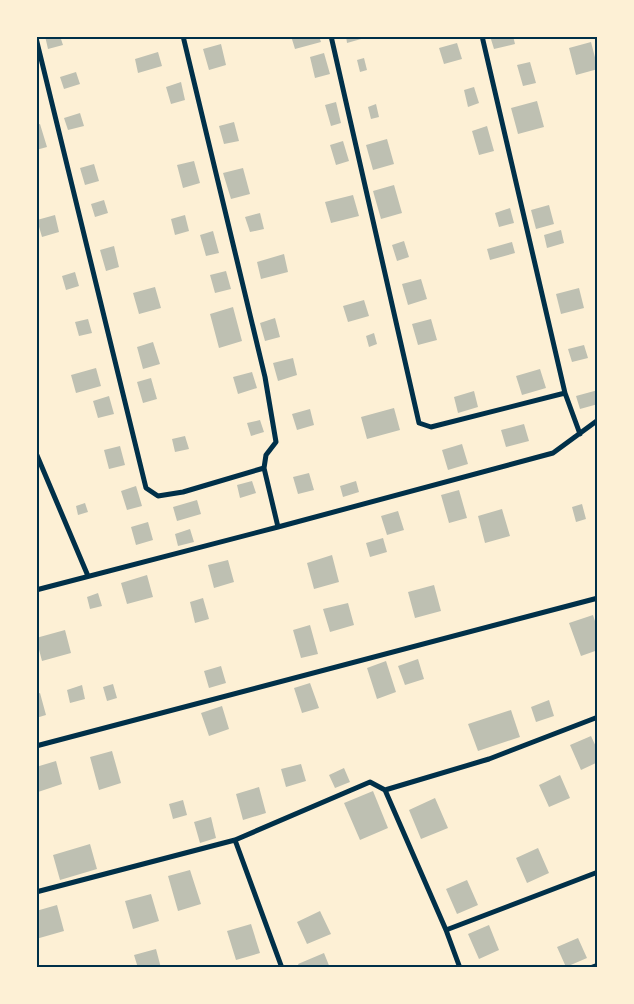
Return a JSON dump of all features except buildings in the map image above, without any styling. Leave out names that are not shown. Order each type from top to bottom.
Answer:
[{"type":"street","points":[[183,36],[265,377],[276,442],[266,455],[264,468],[278,528]]},
{"type":"street","points":[[331,36],[419,423],[432,428],[565,393]]},
{"type":"street","points":[[482,36],[565,393],[580,434]]},
{"type":"street","points":[[36,38],[146,488],[158,496],[183,492],[264,468]]},
{"type":"street","points":[[36,590],[278,528],[553,453],[598,420]]},
{"type":"street","points":[[36,453],[88,576]]},
{"type":"street","points":[[36,746],[598,598]]},
{"type":"street","points":[[385,790],[489,759],[598,717]]},
{"type":"street","points":[[36,892],[234,840],[370,782],[385,790],[446,930],[460,968]]},
{"type":"street","points":[[234,840],[282,968]]},
{"type":"street","points":[[446,930],[598,872]]},
{"type":"street","points":[[590,968],[598,965]]}]
